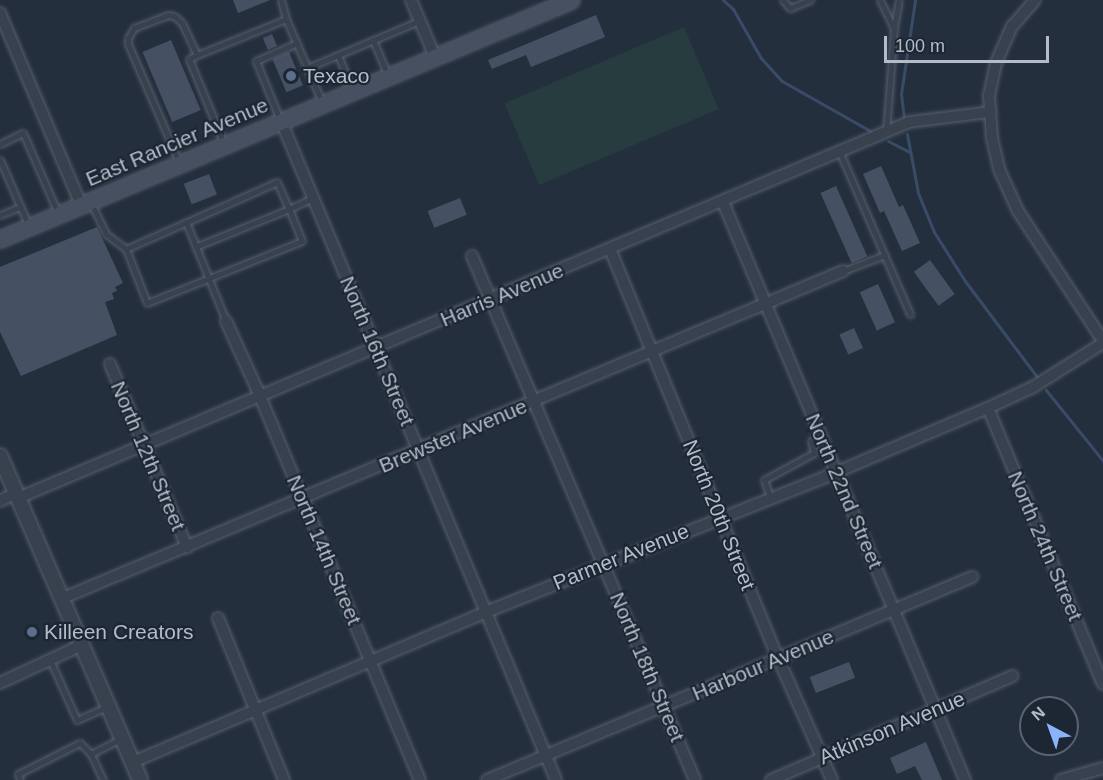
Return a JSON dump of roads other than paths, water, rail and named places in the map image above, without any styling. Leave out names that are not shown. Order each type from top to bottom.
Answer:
[{"type":"main road","name":"East Rancier Avenue","points":[[0,239],[570,0]]},
{"type":"street","points":[[411,0],[435,57]]},
{"type":"street","points":[[1035,0],[1012,26],[1004,41],[989,95],[992,138],[1007,189],[1018,211],[1103,342]]},
{"type":"street","points":[[0,13],[86,203]]},
{"type":"street","name":"Harris Avenue","points":[[0,501],[144,445],[375,349],[886,134],[909,122],[990,112]]},
{"type":"street","name":"North 16th Street","points":[[281,121],[556,780]]},
{"type":"street","name":"North 22nd Street","points":[[723,202],[965,780]]},
{"type":"street","name":"North 20th Street","points":[[610,249],[778,658],[832,780]]},
{"type":"street","name":"North 18th Street","points":[[472,256],[695,780]]},
{"type":"street","name":"Brewster Avenue","points":[[63,598],[843,271]]},
{"type":"street","name":"North 14th Street","points":[[225,321],[261,396],[420,780]]},
{"type":"street","name":"Parmer Avenue","points":[[133,762],[486,612],[837,472],[988,408],[1033,387],[1103,342]]},
{"type":"street","name":"North 12th Street","points":[[110,364],[187,547]]},
{"type":"street","name":"North 24th Street","points":[[988,408],[1103,684]]},
{"type":"street","points":[[0,456],[140,780]]},
{"type":"street","name":"Harbour Avenue","points":[[487,780],[972,577]]},
{"type":"street","points":[[218,618],[284,780]]},
{"type":"street","points":[[0,683],[82,645]]},
{"type":"street","name":"Atkinson Avenue","points":[[771,780],[1013,676]]},
{"type":"street","points":[[1060,780],[1103,768]]},
{"type":"lane","points":[[281,0],[286,19],[323,104]]},
{"type":"lane","points":[[783,0],[790,8],[810,0]]},
{"type":"lane","points":[[880,0],[894,29]]},
{"type":"lane","points":[[886,134],[894,29],[899,0]]},
{"type":"lane","points":[[180,163],[128,44],[128,38],[134,28],[168,15],[174,16],[182,23],[197,55]]},
{"type":"lane","points":[[224,144],[189,59],[286,19]]},
{"type":"lane","points":[[308,68],[420,21]]},
{"type":"lane","points":[[373,40],[389,77]]},
{"type":"lane","points":[[281,121],[256,60],[297,43]]},
{"type":"lane","points":[[338,55],[353,92]]},
{"type":"lane","points":[[0,144],[23,133],[58,214]]},
{"type":"lane","points":[[840,153],[910,314]]},
{"type":"lane","points":[[0,160],[29,227]]},
{"type":"lane","points":[[86,203],[106,234],[126,249],[147,303],[302,241],[277,182],[126,249]]},
{"type":"lane","points":[[195,247],[313,198]]},
{"type":"lane","points":[[0,215],[20,207]]},
{"type":"lane","points":[[186,222],[225,321]]},
{"type":"lane","points":[[843,271],[885,255]]},
{"type":"lane","points":[[770,497],[765,480],[814,453],[811,441],[820,435]]},
{"type":"lane","points":[[50,660],[77,720],[109,706]]},
{"type":"lane","points":[[91,754],[123,738]]},
{"type":"lane","points":[[20,780],[18,774],[80,743],[91,754],[103,780]]},
{"type":"waterway","points":[[723,0],[733,9],[761,58],[782,81],[872,132]]},
{"type":"waterway","points":[[904,118],[901,94],[915,0]]},
{"type":"waterway","points":[[907,134],[918,193],[934,232],[965,281],[1037,377]]},
{"type":"waterway","points":[[888,141],[910,152]]},
{"type":"waterway","points":[[1046,390],[1103,461]]},
{"type":"place","name":"Texaco","points":[[291,76]]},
{"type":"place","name":"Killeen Creators","points":[[32,632]]}]
